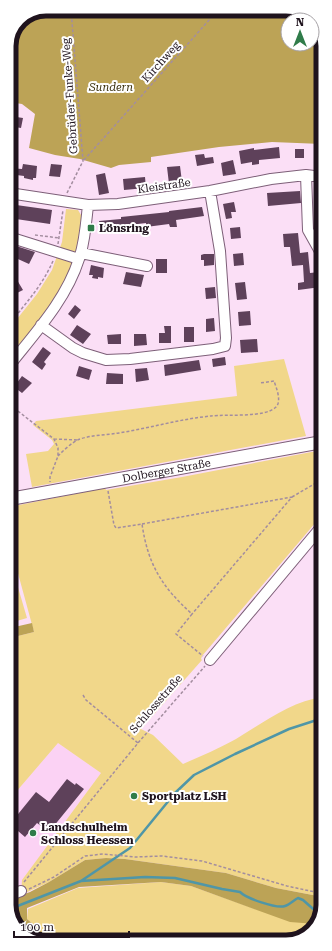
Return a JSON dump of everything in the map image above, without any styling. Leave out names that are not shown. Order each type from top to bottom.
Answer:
[{"type":"main road","name":"Dolberger Straße","points":[[16,498],[316,443]]},
{"type":"street","name":"Kleistraße","points":[[16,194],[88,205],[118,204],[210,191],[271,179],[306,175],[316,176]]},
{"type":"street","points":[[306,175],[308,230],[316,244]]},
{"type":"street","points":[[42,325],[73,348],[83,353],[106,360],[137,358],[225,346],[226,338],[220,251],[210,191]]},
{"type":"street","points":[[16,358],[42,325],[74,272],[80,256],[88,205]]},
{"type":"street","points":[[16,238],[56,252],[146,266]]},
{"type":"street","points":[[209,661],[316,533]]},
{"type":"street","points":[[16,893],[21,891]]},
{"type":"path","name":"Gebrüder-Funke-Weg","points":[[16,316],[44,280],[56,252],[60,238],[66,195],[83,161],[72,16]]},
{"type":"path","name":"Kirchweg","points":[[83,161],[213,16]]},
{"type":"path","points":[[54,439],[78,440],[198,418],[247,415],[269,411],[276,408],[279,400],[274,381],[260,383]]},
{"type":"path","points":[[16,410],[54,439],[58,448],[58,456],[50,477],[52,491]]},
{"type":"path","points":[[58,456],[78,440]]},
{"type":"path","points":[[106,481],[114,525],[116,528],[292,497]]},
{"type":"path","points":[[209,661],[176,634],[292,497],[316,483]]},
{"type":"path","points":[[142,524],[148,552],[155,571],[174,598],[192,614]]},
{"type":"path","name":"Schlossstraße","points":[[21,891],[25,881],[138,743],[209,661]]},
{"type":"path","points":[[83,695],[86,700],[138,743]]},
{"type":"path","points":[[21,891],[43,883],[85,856],[110,854],[125,856],[162,856],[202,861],[287,886],[316,892]]},
{"type":"shaded area","points":[[66,209],[78,210],[81,215],[81,220],[78,242],[67,278],[36,326],[16,350],[16,320],[37,294],[52,270],[62,242]]},
{"type":"shaded area","points":[[284,359],[306,436],[32,487],[26,454],[48,451],[54,444],[52,440],[33,425],[36,421],[237,396],[234,366]]},
{"type":"shaded area","points":[[316,451],[316,522],[202,656],[202,660],[141,729],[153,735],[183,764],[236,739],[289,708],[316,698],[316,896],[276,888],[226,873],[125,859],[106,858],[85,860],[49,882],[21,895],[22,880],[101,773],[58,743],[16,792],[16,636],[34,632],[16,566],[16,506],[105,488],[106,490]]},
{"type":"shaded area","points":[[16,580],[27,618],[16,621]]},
{"type":"shaded area","name":"Landschulheim Schloss Heessen","points":[[58,743],[101,773],[23,879],[21,895],[16,897],[16,792]]},
{"type":"shaded area","points":[[161,882],[191,886],[258,910],[316,909],[312,920],[306,928],[297,933],[286,935],[46,935],[27,919],[28,909],[78,888]]},
{"type":"green space","name":"Sundern","points":[[46,16],[280,16],[280,52],[316,52],[316,144],[272,142],[219,147],[151,157],[151,162],[119,165],[111,168],[80,159],[55,155],[29,148],[35,114],[22,104],[16,103],[16,46],[21,29],[29,21],[35,18]]},
{"type":"green space","points":[[32,623],[34,632],[16,636],[16,627]]},
{"type":"green space","points":[[106,858],[125,859],[226,873],[276,888],[316,896],[316,909],[310,924],[290,922],[191,886],[161,882],[79,887],[27,908],[27,919],[46,935],[35,933],[26,928],[21,922],[17,913],[16,897],[30,892],[49,882],[85,860]]},
{"type":"building","points":[[16,117],[23,118],[21,128],[16,127]]},
{"type":"building","points":[[279,147],[280,158],[259,160],[259,164],[252,165],[252,162],[241,164],[239,151],[254,148],[254,150]]},
{"type":"building","points":[[295,149],[304,149],[304,158],[295,158]]},
{"type":"building","points":[[204,154],[205,158],[213,157],[214,163],[197,166],[195,155]]},
{"type":"building","points":[[233,160],[236,174],[223,176],[221,163]]},
{"type":"building","points":[[23,164],[37,166],[36,178],[33,178],[33,180],[24,178],[24,176],[16,175],[16,169],[22,169]]},
{"type":"building","points":[[51,164],[62,165],[60,177],[49,176]]},
{"type":"building","points":[[180,166],[182,182],[169,184],[167,167]]},
{"type":"building","points":[[105,173],[109,193],[99,195],[96,175]]},
{"type":"building","points":[[145,177],[146,188],[124,190],[123,179]]},
{"type":"building","points":[[300,191],[301,203],[268,206],[267,193]]},
{"type":"building","points":[[234,202],[236,212],[231,212],[232,218],[226,219],[223,204]]},
{"type":"building","points":[[16,205],[52,210],[50,224],[16,219]]},
{"type":"building","points":[[202,207],[204,216],[176,220],[177,227],[170,227],[169,224],[146,227],[146,223],[113,227],[113,231],[100,233],[99,221]]},
{"type":"building","points":[[240,227],[241,238],[231,239],[230,228]]},
{"type":"building","points":[[298,233],[300,253],[308,252],[310,273],[316,272],[316,288],[298,290],[298,283],[304,282],[303,265],[292,266],[290,247],[284,247],[283,234]]},
{"type":"building","points":[[16,246],[35,252],[29,264],[16,258]]},
{"type":"building","points":[[243,253],[244,265],[234,266],[233,254]]},
{"type":"building","points":[[214,254],[214,265],[204,266],[204,260],[201,260],[201,255]]},
{"type":"building","points":[[156,259],[167,259],[167,273],[156,273]]},
{"type":"building","points":[[91,265],[104,268],[103,278],[92,278],[93,275],[89,275]]},
{"type":"building","points":[[126,272],[144,275],[141,287],[123,284]]},
{"type":"building","points":[[16,280],[23,290],[16,294]]},
{"type":"building","points":[[245,282],[247,299],[237,300],[235,283]]},
{"type":"building","points":[[215,287],[216,298],[206,299],[205,288]]},
{"type":"building","points":[[75,305],[81,310],[74,319],[68,314]]},
{"type":"building","points":[[250,311],[251,325],[239,326],[238,312]]},
{"type":"building","points":[[214,318],[215,331],[206,332],[206,319]]},
{"type":"building","points":[[77,325],[91,334],[83,344],[70,335]]},
{"type":"building","points":[[164,326],[171,326],[171,343],[159,343],[159,333],[165,333]]},
{"type":"building","points":[[184,327],[194,327],[194,342],[184,342]]},
{"type":"building","points":[[121,334],[121,344],[108,344],[107,335]]},
{"type":"building","points":[[134,334],[146,334],[147,345],[134,346]]},
{"type":"building","points":[[257,339],[258,352],[241,353],[240,340]]},
{"type":"building","points":[[43,347],[51,353],[44,362],[46,364],[42,370],[32,362]]},
{"type":"building","points":[[225,357],[226,365],[213,367],[212,359]]},
{"type":"building","points":[[199,360],[201,370],[165,376],[164,365]]},
{"type":"building","points":[[79,366],[92,370],[89,380],[76,376]]},
{"type":"building","points":[[147,368],[149,380],[136,382],[135,369]]},
{"type":"building","points":[[107,373],[123,374],[123,384],[106,384]]},
{"type":"building","points":[[22,376],[32,383],[22,393],[16,388],[16,384]]},
{"type":"building","points":[[67,779],[84,789],[49,832],[37,823],[25,837],[18,831],[16,834],[16,817],[36,792],[49,802]]},
{"type":"waterway","points":[[81,881],[130,848],[175,793],[194,775],[289,729],[316,720]]},
{"type":"waterway","points":[[16,907],[81,881],[145,877],[175,878],[240,892],[255,900],[281,907],[288,905],[298,898],[303,900],[315,911]]},
{"type":"place","name":"Lönsring","points":[[91,228]]},
{"type":"place","name":"Sportplatz LSH","points":[[134,796]]},
{"type":"place","name":"Landschulheim Schloss Heessen","points":[[33,833]]}]
